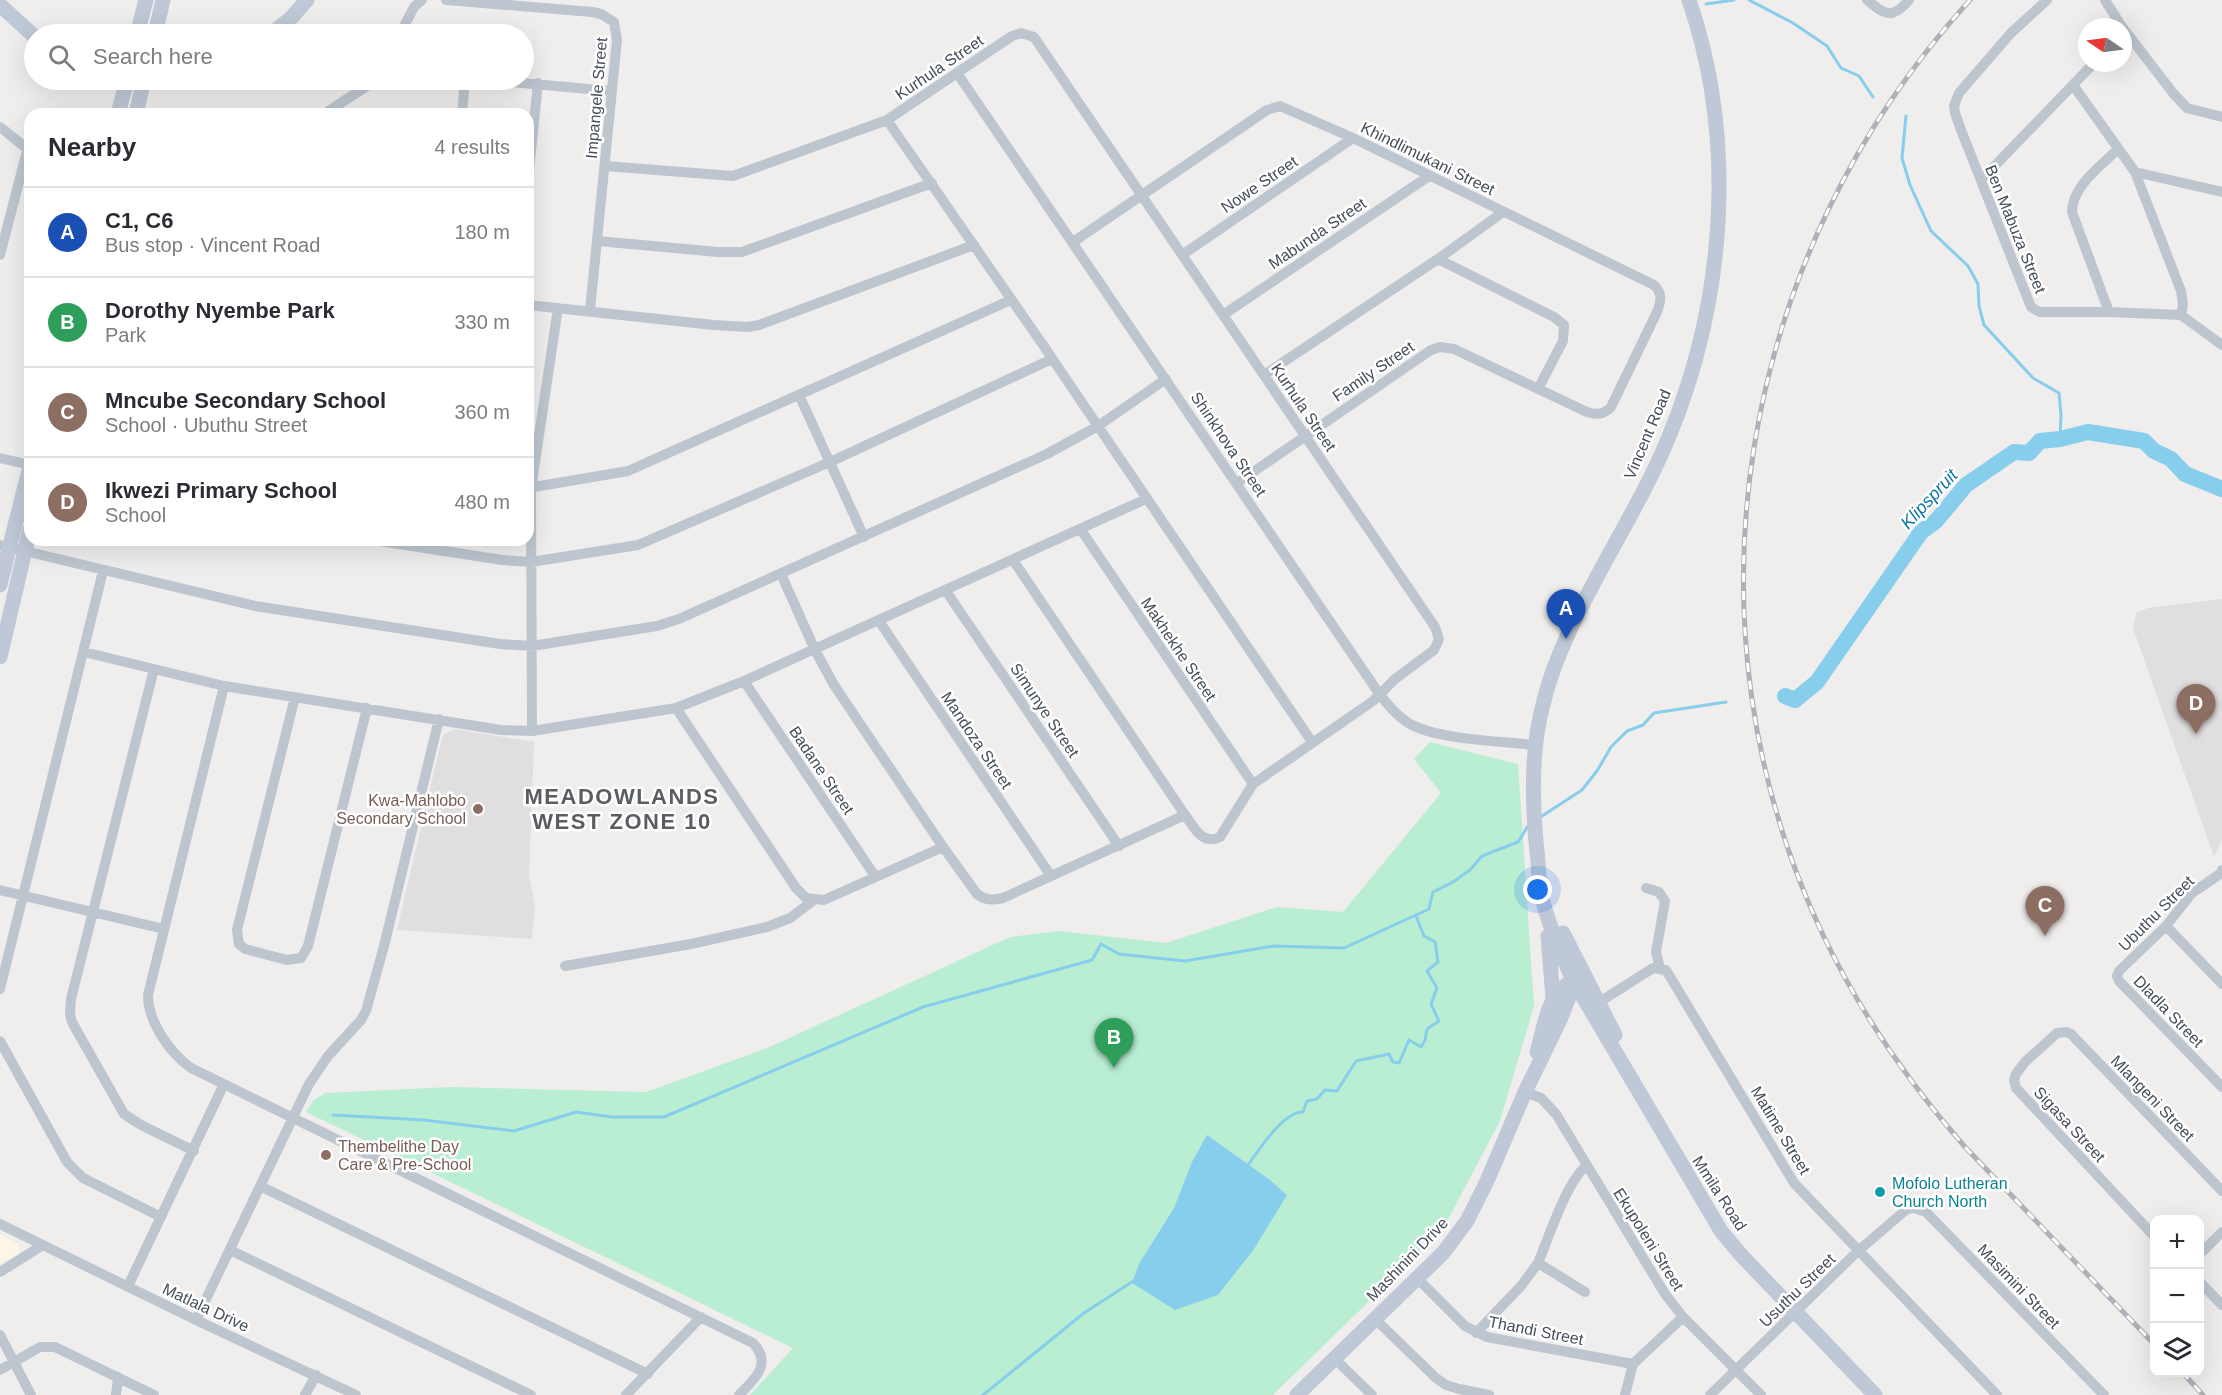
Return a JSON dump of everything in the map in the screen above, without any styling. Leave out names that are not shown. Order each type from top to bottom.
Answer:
[{"type":"main road","points":[[140,24],[146,0]]},
{"type":"main road","points":[[157,24],[163,0]]},
{"type":"main road","points":[[284,24],[307,0]]},
{"type":"main road","name":"Vincent Road","points":[[1589,984],[1551,916],[1539,866],[1532,789],[1534,745],[1544,699],[1565,641],[1672,430],[1694,365],[1709,301],[1718,225],[1718,162],[1712,97],[1689,0]]},
{"type":"main road","points":[[0,5],[24,27]]},
{"type":"main road","points":[[120,108],[124,90]]},
{"type":"main road","points":[[137,108],[142,90]]},
{"type":"main road","points":[[0,585],[4,547],[24,485]]},
{"type":"main road","points":[[0,657],[22,571],[26,546]]},
{"type":"main road","points":[[1551,916],[1553,999]]},
{"type":"main road","name":"Mashinini Drive","points":[[1297,1395],[1443,1253],[1467,1221],[1571,992],[1573,980],[1570,958],[1551,916]]},
{"type":"main road","points":[[1573,980],[1589,984]]},
{"type":"main road","name":"Mashinini Drive","points":[[1524,1092],[1553,999],[1573,980]]},
{"type":"main road","name":"Mmila Road","points":[[1573,980],[1596,1010],[1721,1232],[1741,1256],[1885,1395]]},
{"type":"main road","name":"Mmila Road","points":[[1589,984],[1596,1010]]},
{"type":"main road","points":[[1560,1020],[1569,1014],[1596,1010]]},
{"type":"main road","name":"Mmila Road","points":[[1797,1310],[1875,1395]]},
{"type":"street","points":[[405,24],[414,7],[422,0]]},
{"type":"street","name":"Impangele Street","points":[[446,0],[592,12],[608,17],[614,22],[617,29],[590,310]]},
{"type":"street","points":[[1867,0],[1888,14],[1895,13],[1909,0]]},
{"type":"street","name":"Ben Mabuza Street","points":[[2047,0],[2011,33],[1956,97],[1955,113],[2031,307],[2040,312],[2181,315]]},
{"type":"street","points":[[2105,0],[2116,18]]},
{"type":"street","name":"Kurhula Street","points":[[605,166],[733,176],[887,120],[1012,36],[1021,33],[1034,37],[1306,436],[1438,633],[1439,639],[1434,650],[1395,679],[1380,695],[1253,784],[1220,837],[1212,840],[1202,838],[1185,815],[1013,560]]},
{"type":"street","points":[[2132,41],[2187,108],[2222,117]]},
{"type":"street","points":[[1981,180],[2085,72]]},
{"type":"street","name":"Shinkhova Street","points":[[957,73],[1380,695],[1402,718],[1427,731],[1534,745]]},
{"type":"street","points":[[534,83],[611,91]]},
{"type":"street","points":[[534,122],[538,83]]},
{"type":"street","points":[[2073,85],[2135,172],[2181,291],[2183,304],[2181,315],[2222,345]]},
{"type":"street","points":[[333,108],[361,90]]},
{"type":"street","points":[[463,108],[464,90]]},
{"type":"street","name":"Khindlimukani Street","points":[[1073,242],[1274,106],[1286,107],[1654,285],[1659,290],[1661,302],[1611,407],[1603,413]]},
{"type":"street","points":[[887,120],[1312,742]]},
{"type":"street","points":[[0,127],[24,147]]},
{"type":"street","name":"Nowe Street","points":[[1182,255],[1353,138]]},
{"type":"street","points":[[2109,312],[2072,212],[2072,202],[2076,193],[2118,149]]},
{"type":"street","points":[[0,255],[3,229],[24,166]]},
{"type":"street","points":[[2135,172],[2222,192]]},
{"type":"street","name":"Mabunda Street","points":[[1223,315],[1428,176]]},
{"type":"street","points":[[598,241],[718,252],[742,252],[932,183]]},
{"type":"street","points":[[1264,375],[1438,259],[1503,212]]},
{"type":"street","points":[[534,306],[748,327],[974,245]]},
{"type":"street","points":[[1438,259],[1554,317],[1564,325],[1563,341],[1538,389]]},
{"type":"street","points":[[534,487],[628,471],[1011,300]]},
{"type":"street","points":[[534,457],[558,308]]},
{"type":"street","name":"Family Street","points":[[1237,483],[1431,350],[1440,347],[1455,349],[1593,414],[1603,413]]},
{"type":"street","points":[[412,546],[502,560],[531,562],[629,548],[648,542],[830,462],[1052,359]]},
{"type":"street","points":[[4,547],[255,606],[500,644],[531,646],[657,626],[679,619],[1047,454],[1098,426],[1166,379]]},
{"type":"street","points":[[799,395],[864,537]]},
{"type":"street","points":[[0,458],[24,464]]},
{"type":"street","points":[[84,652],[224,687],[501,729],[532,731],[676,708],[815,650],[1146,499]]},
{"type":"street","name":"Makhekhe Street","points":[[1080,530],[1253,784]]},
{"type":"street","points":[[531,546],[532,731]]},
{"type":"street","points":[[0,989],[103,571]]},
{"type":"street","points":[[782,574],[815,650],[834,684],[977,894],[988,900],[1004,898],[1185,815]]},
{"type":"street","name":"Simunye Street","points":[[946,591],[1119,846]]},
{"type":"street","name":"Mandoza Street","points":[[879,621],[1051,876]]},
{"type":"street","points":[[154,669],[71,999],[70,1014],[72,1022],[124,1114],[194,1151]]},
{"type":"street","name":"Badane Street","points":[[744,681],[875,876]]},
{"type":"street","points":[[224,687],[148,995],[150,1011],[169,1047],[180,1060],[192,1068],[753,1343],[758,1348],[761,1362],[760,1373],[739,1395]]},
{"type":"street","points":[[295,697],[237,930],[239,944],[245,949],[288,960],[301,958],[308,946],[367,708]]},
{"type":"street","points":[[676,708],[802,895],[814,900],[824,900],[943,847]]},
{"type":"street","points":[[196,1320],[318,1070],[361,1020],[369,1001],[439,719]]},
{"type":"street","name":"Ubuthu Street","points":[[2119,981],[2117,973],[2166,926],[2192,893],[2221,873]]},
{"type":"street","points":[[1596,1010],[1653,968],[1659,968],[1656,952],[1665,901],[1659,892],[1646,888]]},
{"type":"street","points":[[0,890],[164,929]]},
{"type":"street","points":[[566,966],[692,944],[767,927],[790,918],[814,900]]},
{"type":"street","points":[[2166,926],[2222,984]]},
{"type":"street","name":"Matime Street","points":[[1659,968],[1666,970],[1671,977],[1794,1183],[1997,1395]]},
{"type":"street","name":"Dladla Street","points":[[2119,981],[2222,1088]]},
{"type":"street","name":"Mlangeni Street","points":[[2060,1031],[2071,1034],[2222,1191]]},
{"type":"street","name":"Sigasa Street","points":[[2060,1031],[2019,1067],[2014,1080],[2016,1088],[2150,1232]]},
{"type":"street","points":[[0,1041],[74,1171],[83,1178],[161,1217]]},
{"type":"street","points":[[128,1286],[224,1084]]},
{"type":"street","name":"Ekupoleni Street","points":[[1524,1092],[1541,1098],[1550,1106],[1653,1278],[1683,1317],[1761,1395]]},
{"type":"street","points":[[1476,1333],[1521,1286],[1538,1263],[1571,1185],[1586,1166]]},
{"type":"street","points":[[260,1186],[648,1374]]},
{"type":"street","name":"Masimini Street","points":[[1907,1209],[1914,1208],[1926,1212],[2104,1395]]},
{"type":"street","name":"Usuthu Street","points":[[1710,1395],[1858,1251],[1907,1209]]},
{"type":"street","name":"Matlala Drive","points":[[0,1224],[356,1395]]},
{"type":"street","points":[[2204,1249],[2222,1232]]},
{"type":"street","points":[[0,1272],[43,1245]]},
{"type":"street","points":[[230,1250],[531,1395]]},
{"type":"street","points":[[1538,1263],[1585,1292]]},
{"type":"street","name":"Thandi Street","points":[[1417,1278],[1476,1333],[1633,1364]]},
{"type":"street","points":[[2204,1287],[2222,1305]]},
{"type":"street","points":[[626,1395],[701,1317]]},
{"type":"street","points":[[1625,1395],[1633,1364],[1683,1317]]},
{"type":"street","points":[[1375,1319],[1446,1385],[1489,1395]]},
{"type":"street","points":[[0,1335],[31,1395]]},
{"type":"street","points":[[0,1370],[40,1347],[55,1347],[154,1395]]},
{"type":"street","points":[[1334,1358],[1372,1395]]},
{"type":"street","points":[[305,1395],[316,1375]]},
{"type":"street","points":[[116,1395],[118,1377]]},
{"type":"shaded area","points":[[2222,599],[2222,839],[2214,857],[2133,628],[2136,613],[2148,608]]},
{"type":"shaded area","name":"Kwa-Mahlobo Secondary School","points":[[455,729],[534,742],[529,875],[535,906],[532,939],[397,930],[441,742],[444,734]]},
{"type":"shaded area","points":[[0,1235],[19,1244],[19,1253],[0,1263]]},
{"type":"green space","points":[[1430,742],[1518,764],[1534,1006],[1500,1121],[1443,1229],[1273,1395],[750,1395],[793,1348],[306,1112],[313,1101],[325,1093],[451,1087],[646,1092],[765,1049],[1010,937],[1058,931],[1166,943],[1277,907],[1343,912],[1441,793],[1414,759]]},
{"type":"water","points":[[1207,1135],[1287,1195],[1254,1249],[1218,1295],[1175,1310],[1132,1283],[1139,1264],[1174,1208],[1192,1162]]},
{"type":"waterway","points":[[1706,4],[1734,0]]},
{"type":"waterway","points":[[1749,0],[1793,23],[1827,46],[1841,68],[1859,76],[1873,97]]},
{"type":"waterway","points":[[1906,116],[1902,158],[1910,185],[1931,231],[1968,266],[1978,284],[1979,306],[1984,325],[2033,378],[2059,393],[2060,439]]},
{"type":"waterway","name":"Klipspruit","points":[[1785,696],[1795,700],[1817,682],[1921,532],[1936,521],[1966,485],[2014,452],[2029,453],[2040,441],[2088,432],[2144,441],[2154,451],[2171,459],[2185,474],[2222,489]]},
{"type":"waterway","points":[[1539,818],[1582,790],[1597,771],[1611,747],[1627,731],[1643,725],[1654,713],[1726,702]]},
{"type":"waterway","points":[[333,1115],[424,1120],[514,1131],[576,1112],[612,1117],[664,1117],[923,1007],[1092,960],[1101,944],[1119,954],[1185,961],[1274,946],[1344,948],[1429,909],[1433,892],[1470,870],[1482,856],[1518,842],[1528,826]]},
{"type":"waterway","points":[[1246,1168],[1279,1125],[1287,1118],[1303,1112],[1307,1101],[1317,1099],[1325,1090],[1337,1091],[1356,1061],[1389,1054],[1393,1062],[1399,1063],[1409,1040],[1421,1047],[1427,1029],[1439,1021],[1431,1004],[1437,988],[1427,971],[1438,962],[1435,942],[1424,936],[1416,916]]},
{"type":"waterway","points":[[983,1395],[1084,1313],[1135,1280]]},
{"type":"railway","points":[[1970,0],[1891,100],[1828,210],[1783,326],[1754,447],[1744,570],[1751,695],[1778,818],[1824,937],[1838,966],[1870,1020],[1906,1073],[1965,1147],[2150,1340]]},
{"type":"railway","points":[[2187,1377],[2203,1395]]},
{"type":"place","name":"C1, C6","points":[[1566,639]]},
{"type":"place","name":"Ikwezi Primary School","points":[[2196,734]]},
{"type":"place","name":"Kwa-Mahlobo Secondary School","points":[[478,809]]},
{"type":"place","name":"Mncube Secondary School","points":[[2045,936]]},
{"type":"place","name":"Dorothy Nyembe Park","points":[[1114,1068]]},
{"type":"place","name":"Thembelithe Day Care & Pre-School","points":[[326,1155]]},
{"type":"place","name":"Mofolo Lutheran Church North","points":[[1880,1192]]},
{"type":"district","name":"MEADOWLANDS WEST ZONE 10","points":[[622,808]]}]
